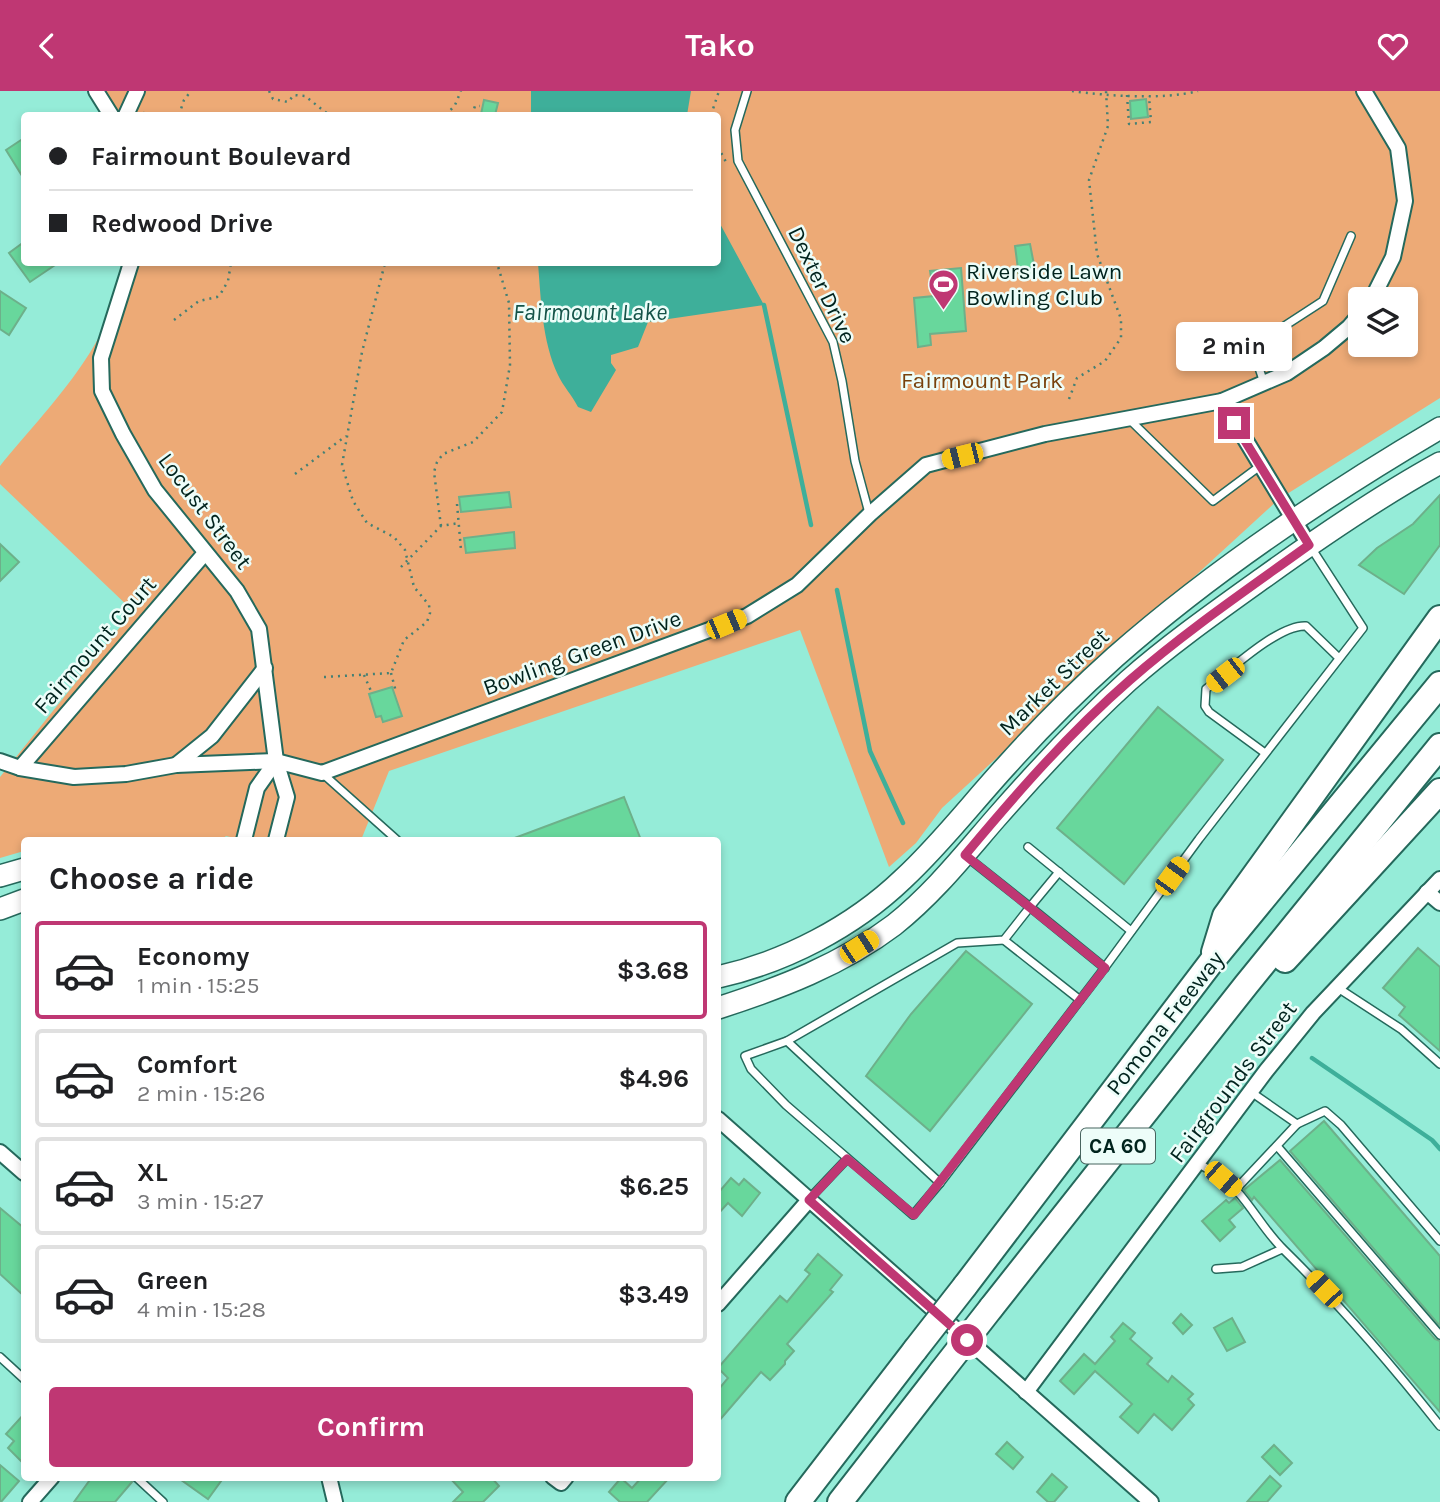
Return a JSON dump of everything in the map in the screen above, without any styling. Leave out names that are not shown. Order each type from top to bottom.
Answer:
[{"type":"highway","points":[[1212,961],[1216,938],[1225,916],[1440,618]]},
{"type":"highway","name":"Pomona Freeway","points":[[798,1502],[1212,961],[1440,684]]},
{"type":"highway","name":"Pomona Freeway","points":[[840,1502],[1245,985],[1440,745]]},
{"type":"highway","points":[[1245,985],[1286,959],[1440,791]]},
{"type":"main road","name":"Market Street","points":[[721,976],[760,965],[818,940],[849,922],[888,893],[926,856],[1034,735],[1114,658],[1189,595],[1293,521],[1440,428]]},
{"type":"main road","points":[[721,1006],[797,981],[842,958],[892,926],[937,888],[1064,742],[1129,680],[1203,621],[1309,545],[1391,491],[1440,463]]},
{"type":"main road","points":[[0,876],[21,870]]},
{"type":"main road","points":[[0,909],[21,901]]},
{"type":"street","points":[[96,91],[109,112]]},
{"type":"street","points":[[133,112],[137,91]]},
{"type":"street","points":[[1364,91],[1398,148],[1405,201],[1393,257],[1378,287]]},
{"type":"street","name":"Locust Street","points":[[130,266],[101,358],[102,391],[155,489],[237,590],[259,629],[276,761]]},
{"type":"street","name":"Bowling Green Drive","points":[[322,773],[747,616],[783,595],[813,570],[870,514],[926,465],[1045,434],[1222,401],[1287,373],[1348,328]]},
{"type":"street","points":[[1222,401],[1309,545]]},
{"type":"street","name":"Fairmount Court","points":[[20,768],[205,553]]},
{"type":"street","points":[[176,765],[212,736],[265,668]]},
{"type":"street","points":[[0,761],[20,768],[74,777],[126,774],[176,765],[276,761],[322,773]]},
{"type":"street","points":[[245,837],[257,789],[276,761]]},
{"type":"street","points":[[276,761],[288,797],[277,837]]},
{"type":"street","name":"Fairgrounds Street","points":[[1026,1392],[1266,1071],[1313,1013],[1440,879]]},
{"type":"street","points":[[1427,893],[1440,903]]},
{"type":"street","points":[[721,1122],[1150,1502]]},
{"type":"street","points":[[0,1152],[21,1170]]},
{"type":"street","points":[[721,1301],[809,1200]]},
{"type":"street","points":[[30,1502],[48,1481]]},
{"type":"street","points":[[330,1481],[335,1502]]},
{"type":"lane","name":"Dexter Drive","points":[[747,91],[735,130],[738,162],[833,342],[855,461],[870,514]]},
{"type":"lane","points":[[1264,383],[1251,348],[1323,301],[1351,236]]},
{"type":"lane","points":[[1128,418],[1213,501],[1260,466]]},
{"type":"lane","points":[[1080,1000],[1004,940],[957,943],[787,1041],[744,1056],[751,1069],[786,1105],[914,1215],[1105,968],[1265,753],[1363,628],[1309,545]]},
{"type":"lane","points":[[1265,753],[1209,712],[1205,706],[1206,689],[1280,632],[1296,625],[1306,626],[1339,658]]},
{"type":"lane","points":[[322,773],[394,837]]},
{"type":"lane","points":[[1028,847],[1131,932]]},
{"type":"lane","points":[[965,855],[1105,968]]},
{"type":"lane","points":[[1004,940],[1059,872]]},
{"type":"lane","points":[[1337,988],[1401,1029],[1440,1064]]},
{"type":"lane","points":[[787,1041],[940,1183]]},
{"type":"lane","points":[[1251,1092],[1297,1124]]},
{"type":"lane","points":[[1236,1189],[1297,1124],[1325,1111],[1341,1125],[1440,1241]]},
{"type":"lane","points":[[1277,1146],[1440,1335]]},
{"type":"lane","points":[[809,1200],[847,1159]]},
{"type":"lane","points":[[1198,1163],[1236,1189],[1282,1249],[1324,1289],[1403,1379],[1440,1426]]},
{"type":"lane","points":[[1216,1269],[1242,1267],[1282,1249]]},
{"type":"lane","points":[[0,1357],[21,1376]]},
{"type":"lane","points":[[140,1481],[163,1502]]},
{"type":"path","points":[[180,112],[191,91]]},
{"type":"path","points":[[269,91],[273,99],[288,102],[294,95],[304,96],[325,112]]},
{"type":"path","points":[[449,112],[461,91]]},
{"type":"path","points":[[712,112],[719,91]]},
{"type":"path","points":[[1072,91],[1127,95],[1198,91]]},
{"type":"path","points":[[1069,399],[1077,377],[1105,361],[1121,338],[1121,319],[1097,254],[1089,180],[1108,126],[1106,93]]},
{"type":"path","points":[[1127,95],[1129,124],[1151,122],[1149,95]]},
{"type":"path","points":[[473,112],[475,106],[480,106]]},
{"type":"path","points":[[174,320],[199,301],[216,297],[228,281],[230,266]]},
{"type":"path","points":[[384,266],[362,352],[342,465],[353,502],[368,523],[394,537],[405,550],[414,587],[429,605],[427,622],[404,640],[391,673],[396,692]]},
{"type":"path","points":[[442,526],[434,472],[437,462],[443,454],[473,442],[502,412],[510,365],[509,303],[499,266]]},
{"type":"path","points":[[295,474],[346,436]]},
{"type":"path","points":[[457,504],[461,550]]},
{"type":"path","points":[[401,567],[427,538],[442,526],[459,523]]},
{"type":"path","points":[[324,677],[391,673]]},
{"type":"path","points":[[364,675],[370,691]]},
{"type":"green space","name":"Fairmount Park","points":[[92,91],[1440,91],[1440,398],[1279,499],[942,808],[916,843],[889,867],[800,630],[389,771],[362,837],[21,837],[21,852],[0,858],[0,777],[133,611],[0,484],[0,466],[77,372],[94,347],[118,292],[123,266],[721,266],[721,112],[108,112]]},
{"type":"water","points":[[531,91],[691,91],[688,112],[531,112]]},
{"type":"water","name":"Fairmount Lake","points":[[721,226],[764,305],[648,322],[638,347],[611,355],[611,363],[616,370],[591,412],[578,407],[558,375],[543,320],[538,266],[721,266]]},
{"type":"building","points":[[1146,99],[1148,117],[1131,119],[1130,101]]},
{"type":"building","points":[[484,100],[498,103],[496,112],[481,112]]},
{"type":"building","points":[[21,140],[21,174],[6,150]]},
{"type":"building","points":[[21,244],[21,266],[54,266],[30,282],[9,253]]},
{"type":"building","points":[[1030,244],[1036,275],[1019,277],[1015,246]]},
{"type":"building","points":[[961,268],[966,331],[930,334],[931,345],[918,347],[914,298],[934,296],[930,271]]},
{"type":"building","points":[[0,291],[26,308],[9,335],[0,329]]},
{"type":"building","points":[[509,492],[511,507],[461,512],[459,497]]},
{"type":"building","points":[[1440,495],[1440,545],[1404,594],[1359,565],[1377,548],[1413,524]]},
{"type":"building","points":[[514,532],[515,548],[466,553],[464,538]]},
{"type":"building","points":[[0,544],[19,562],[0,581]]},
{"type":"building","points":[[392,687],[402,716],[383,722],[381,716],[376,717],[369,694]]},
{"type":"building","points":[[1158,707],[1223,760],[1124,884],[1057,828]]},
{"type":"building","points":[[624,797],[640,837],[517,837]]},
{"type":"building","points":[[1418,948],[1440,967],[1440,1051],[1399,1015],[1405,1007],[1383,988]]},
{"type":"building","points":[[966,951],[1032,1004],[930,1131],[866,1076],[911,1014]]},
{"type":"building","points":[[1324,1121],[1440,1256],[1440,1326],[1290,1151]]},
{"type":"building","points":[[1280,1160],[1435,1339],[1440,1341],[1440,1412],[1254,1197],[1252,1200],[1244,1190]]},
{"type":"building","points":[[731,1178],[739,1185],[744,1179],[760,1193],[742,1216],[728,1203],[721,1211],[721,1190]]},
{"type":"building","points":[[1235,1198],[1243,1208],[1229,1220],[1235,1227],[1220,1241],[1202,1221],[1226,1200],[1229,1203]]},
{"type":"building","points":[[0,1208],[21,1226],[21,1293],[0,1274]]},
{"type":"building","points":[[818,1254],[842,1275],[830,1290],[833,1292],[787,1344],[794,1351],[785,1364],[770,1380],[761,1372],[721,1419],[721,1386],[728,1378],[721,1371],[721,1365],[780,1296],[787,1302],[810,1274],[805,1270]]},
{"type":"building","points":[[1181,1314],[1192,1325],[1183,1334],[1173,1323]]},
{"type":"building","points":[[1232,1318],[1245,1342],[1227,1351],[1214,1328]]},
{"type":"building","points":[[1123,1323],[1135,1333],[1130,1339],[1152,1358],[1147,1364],[1168,1382],[1172,1376],[1193,1394],[1188,1399],[1194,1405],[1172,1430],[1154,1414],[1138,1433],[1120,1417],[1132,1404],[1095,1371],[1074,1394],[1060,1381],[1084,1354],[1095,1364],[1115,1341],[1111,1337]]},
{"type":"building","points":[[21,1417],[21,1461],[8,1448],[14,1441],[6,1434]]},
{"type":"building","points":[[1007,1442],[1023,1457],[1013,1469],[996,1454]]},
{"type":"building","points":[[1274,1445],[1292,1463],[1280,1475],[1262,1457]]},
{"type":"building","points":[[0,1465],[19,1481],[1,1502],[0,1502]]},
{"type":"building","points":[[1052,1474],[1067,1487],[1054,1502],[1048,1502],[1037,1492]]},
{"type":"building","points":[[1270,1476],[1281,1486],[1267,1502],[1247,1502]]},
{"type":"building","points":[[89,1481],[132,1482],[115,1502],[74,1502]]},
{"type":"building","points":[[183,1481],[221,1481],[208,1499]]},
{"type":"building","points":[[453,1481],[495,1481],[499,1486],[483,1502],[453,1502],[463,1492]]},
{"type":"building","points":[[618,1481],[624,1481],[632,1488],[638,1481],[666,1481],[647,1502],[620,1502],[609,1492]]},
{"type":"waterway","points":[[764,305],[811,525]]},
{"type":"waterway","points":[[837,590],[870,751],[903,823]]},
{"type":"waterway","points":[[1312,1058],[1432,1140],[1440,1149]]},
{"type":"place","name":"Riverside Lawn Bowling Club","points":[[943,311]]},
{"type":"route","points":[[967,1340],[809,1200],[847,1159],[914,1215],[1105,968],[965,855],[1064,742],[1129,680],[1203,621],[1309,545],[1234,423]]}]
